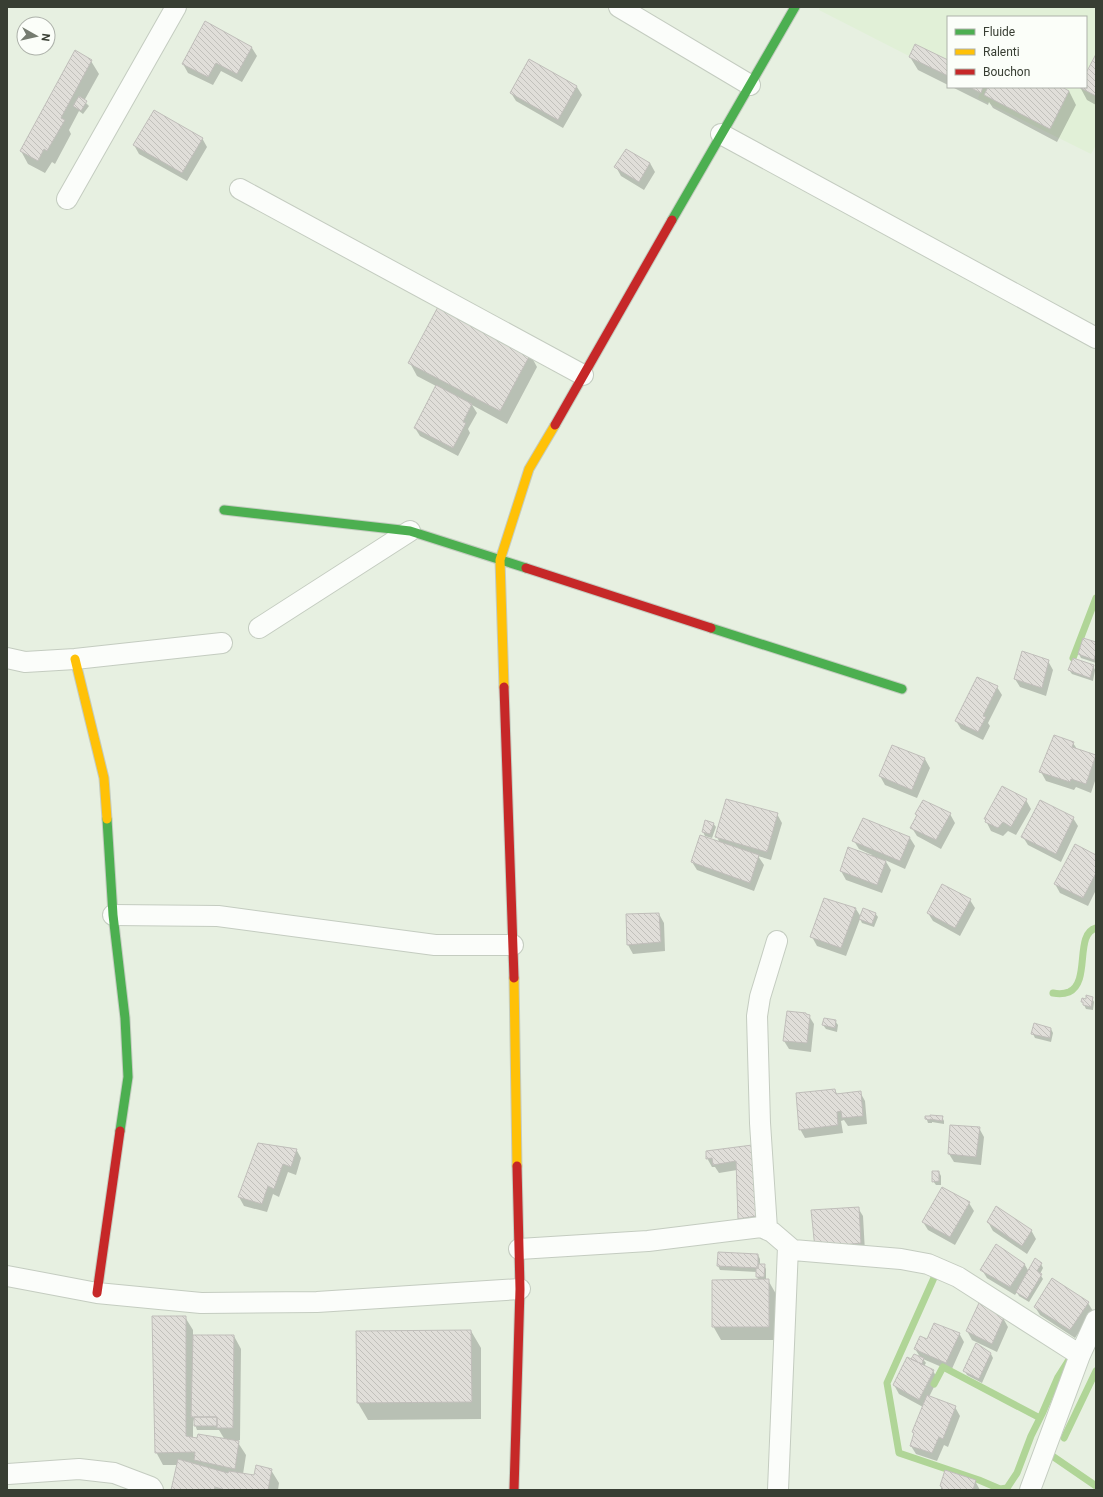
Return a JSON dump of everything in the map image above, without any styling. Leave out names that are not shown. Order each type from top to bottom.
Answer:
[{"type":"street","points":[[67,199],[176,7]]},
{"type":"street","points":[[619,7],[750,84]]},
{"type":"street","points":[[514,1490],[520,1289],[513,944],[500,560],[529,469],[795,7]]},
{"type":"street","points":[[722,134],[1096,338]]},
{"type":"street","points":[[240,189],[583,375]]},
{"type":"street","points":[[224,510],[410,531],[902,689]]},
{"type":"street","points":[[259,628],[410,531]]},
{"type":"street","points":[[7,658],[25,662],[75,659],[222,643]]},
{"type":"street","points":[[75,659],[104,778],[113,915],[125,1018],[128,1077],[96,1293]]},
{"type":"street","points":[[113,915],[218,916],[435,944],[513,944]]},
{"type":"street","points":[[767,1229],[760,1122],[757,1016],[760,997],[777,941]]},
{"type":"street","points":[[519,1249],[648,1241],[761,1227],[767,1229],[788,1247],[800,1251],[901,1259],[928,1264],[958,1277],[1080,1355]]},
{"type":"street","points":[[778,1490],[788,1247]]},
{"type":"street","points":[[7,1276],[96,1293],[209,1303],[317,1302],[520,1289]]},
{"type":"street","points":[[1030,1490],[1080,1355],[1096,1320]]},
{"type":"street","points":[[8,1474],[79,1469],[114,1473],[151,1487],[152,1490]]},
{"type":"shaded area","points":[[820,7],[1096,7],[1096,145],[1091,154],[978,98],[980,93],[971,88],[1087,88],[1087,16],[947,16],[947,75],[819,10]]},
{"type":"building","points":[[205,21],[252,47],[237,74],[216,63],[208,77],[182,64]]},
{"type":"building","points":[[915,44],[947,60],[947,76],[909,57]]},
{"type":"building","points":[[75,50],[92,60],[61,118],[65,120],[47,151],[44,149],[38,161],[20,151]]},
{"type":"building","points":[[1096,54],[1096,96],[1081,88],[1087,88],[1087,71]]},
{"type":"building","points":[[529,59],[577,86],[558,120],[510,93]]},
{"type":"building","points":[[971,88],[983,88],[981,93]]},
{"type":"building","points":[[988,88],[1064,88],[1069,91],[1050,129],[984,95]]},
{"type":"building","points":[[79,96],[87,101],[81,111],[73,106]]},
{"type":"building","points":[[154,110],[203,138],[182,173],[133,145]]},
{"type":"building","points":[[626,149],[650,163],[639,182],[614,167]]},
{"type":"building","points":[[439,305],[531,353],[500,411],[408,363]]},
{"type":"building","points":[[436,385],[472,404],[463,422],[466,423],[453,448],[414,428]]},
{"type":"building","points":[[1083,638],[1096,642],[1096,653],[1094,660],[1078,654]]},
{"type":"building","points":[[1022,651],[1049,660],[1042,688],[1014,679]]},
{"type":"building","points":[[1073,658],[1094,665],[1090,678],[1068,670]]},
{"type":"building","points":[[977,677],[998,686],[983,716],[986,717],[978,732],[955,721]]},
{"type":"building","points":[[1054,735],[1074,742],[1072,747],[1096,755],[1086,784],[1071,779],[1070,782],[1039,772]]},
{"type":"building","points":[[892,745],[925,758],[912,790],[879,776]]},
{"type":"building","points":[[1002,786],[1027,799],[1011,827],[1003,822],[998,828],[985,822],[986,819],[984,819]]},
{"type":"building","points":[[726,799],[778,813],[767,852],[715,837]]},
{"type":"building","points":[[923,800],[951,813],[936,840],[910,828],[917,815],[915,814]]},
{"type":"building","points":[[1040,800],[1074,817],[1056,854],[1021,837]]},
{"type":"building","points":[[863,818],[910,837],[900,861],[852,841]]},
{"type":"building","points":[[705,820],[714,823],[710,834],[702,832]]},
{"type":"building","points":[[700,835],[759,855],[750,883],[691,862]]},
{"type":"building","points":[[1075,844],[1096,855],[1096,873],[1083,898],[1054,884]]},
{"type":"building","points":[[848,847],[886,861],[877,885],[840,871]]},
{"type":"building","points":[[942,884],[971,899],[955,928],[927,913]]},
{"type":"building","points":[[824,898],[856,908],[841,948],[810,937]]},
{"type":"building","points":[[863,908],[876,913],[872,924],[859,919]]},
{"type":"building","points":[[659,913],[661,942],[627,945],[626,914]]},
{"type":"building","points":[[1086,995],[1093,997],[1091,1007],[1083,1005],[1083,1002],[1081,1002],[1082,998],[1086,999]]},
{"type":"building","points":[[787,1011],[806,1013],[810,1015],[807,1043],[783,1041]]},
{"type":"building","points":[[824,1018],[836,1020],[835,1028],[822,1025]]},
{"type":"building","points":[[1034,1023],[1051,1028],[1050,1038],[1031,1034]]},
{"type":"building","points":[[835,1089],[836,1094],[861,1091],[863,1116],[842,1118],[841,1111],[837,1112],[838,1125],[799,1130],[796,1093]]},
{"type":"building","points":[[925,1116],[943,1116],[942,1121],[925,1119]]},
{"type":"building","points":[[950,1125],[980,1127],[976,1157],[948,1154]]},
{"type":"building","points":[[258,1143],[297,1149],[291,1167],[283,1164],[274,1189],[268,1186],[262,1204],[238,1197]]},
{"type":"building","points":[[760,1144],[762,1215],[738,1219],[736,1161],[713,1165],[712,1158],[706,1159],[706,1151]]},
{"type":"building","points":[[932,1171],[939,1171],[939,1181],[932,1182]]},
{"type":"building","points":[[942,1187],[970,1202],[950,1237],[922,1222]]},
{"type":"building","points":[[996,1206],[1032,1230],[1022,1246],[987,1222]]},
{"type":"building","points":[[859,1207],[861,1243],[815,1248],[811,1210]]},
{"type":"building","points":[[996,1244],[1025,1264],[1010,1287],[980,1270]]},
{"type":"building","points":[[718,1252],[758,1254],[758,1268],[717,1266]]},
{"type":"building","points":[[1035,1258],[1042,1263],[1037,1271],[1042,1274],[1027,1299],[1016,1292]]},
{"type":"building","points":[[758,1264],[765,1264],[764,1277],[756,1277],[756,1268],[758,1268]]},
{"type":"building","points":[[1052,1278],[1089,1302],[1070,1330],[1034,1307]]},
{"type":"building","points":[[769,1279],[769,1327],[712,1327],[712,1280]]},
{"type":"building","points":[[979,1303],[1004,1317],[992,1344],[966,1331]]},
{"type":"building","points":[[152,1316],[186,1316],[186,1436],[197,1438],[198,1434],[239,1441],[235,1469],[194,1460],[195,1452],[155,1453]]},
{"type":"building","points":[[934,1323],[960,1333],[946,1363],[914,1349],[920,1336],[927,1339]]},
{"type":"building","points":[[471,1330],[472,1402],[357,1403],[356,1331]]},
{"type":"building","points":[[193,1335],[234,1335],[233,1428],[217,1428],[217,1417],[191,1417]]},
{"type":"building","points":[[976,1343],[991,1353],[979,1379],[963,1371]]},
{"type":"building","points":[[914,1354],[924,1358],[922,1364],[911,1359]]},
{"type":"building","points":[[907,1357],[934,1370],[919,1400],[893,1385]]},
{"type":"building","points":[[927,1395],[956,1406],[943,1439],[939,1437],[932,1453],[910,1446],[914,1433],[912,1432]]},
{"type":"building","points":[[194,1417],[217,1417],[217,1426],[194,1426]]},
{"type":"building","points":[[178,1459],[228,1473],[229,1471],[254,1475],[256,1465],[272,1469],[268,1490],[225,1490],[215,1487],[214,1490],[171,1490]]},
{"type":"building","points":[[945,1470],[976,1480],[973,1490],[941,1490],[942,1487],[940,1486]]},
{"type":"waterway","points":[[1073,658],[1096,598]]},
{"type":"waterway","points":[[1053,993],[1067,993],[1076,987],[1079,979],[1086,939],[1089,932],[1096,928]]},
{"type":"waterway","points":[[937,1271],[887,1383],[899,1453],[979,1480],[1000,1489],[1007,1488],[1017,1473],[1031,1436],[1058,1377],[1070,1358]]},
{"type":"waterway","points":[[934,1384],[943,1367],[1040,1418]]},
{"type":"waterway","points":[[1064,1438],[1096,1371]]},
{"type":"waterway","points":[[1045,1451],[1096,1486]]},
{"type":"traffic: fast","points":[[672,220],[795,7]]},
{"type":"traffic: fast","points":[[224,510],[410,531],[526,568]]},
{"type":"traffic: fast","points":[[711,628],[902,689]]},
{"type":"traffic: fast","points":[[107,819],[113,915],[125,1018],[128,1077],[120,1131]]},
{"type":"traffic: slow","points":[[504,687],[500,560],[529,469],[555,425]]},
{"type":"traffic: slow","points":[[75,659],[104,778],[107,819]]},
{"type":"traffic: slow","points":[[514,978],[517,1166]]},
{"type":"traffic: jam","points":[[555,425],[672,220]]},
{"type":"traffic: jam","points":[[526,568],[711,628]]},
{"type":"traffic: jam","points":[[504,687],[514,978]]},
{"type":"traffic: jam","points":[[97,1293],[120,1131]]},
{"type":"traffic: jam","points":[[514,1490],[520,1289],[517,1166]]}]
